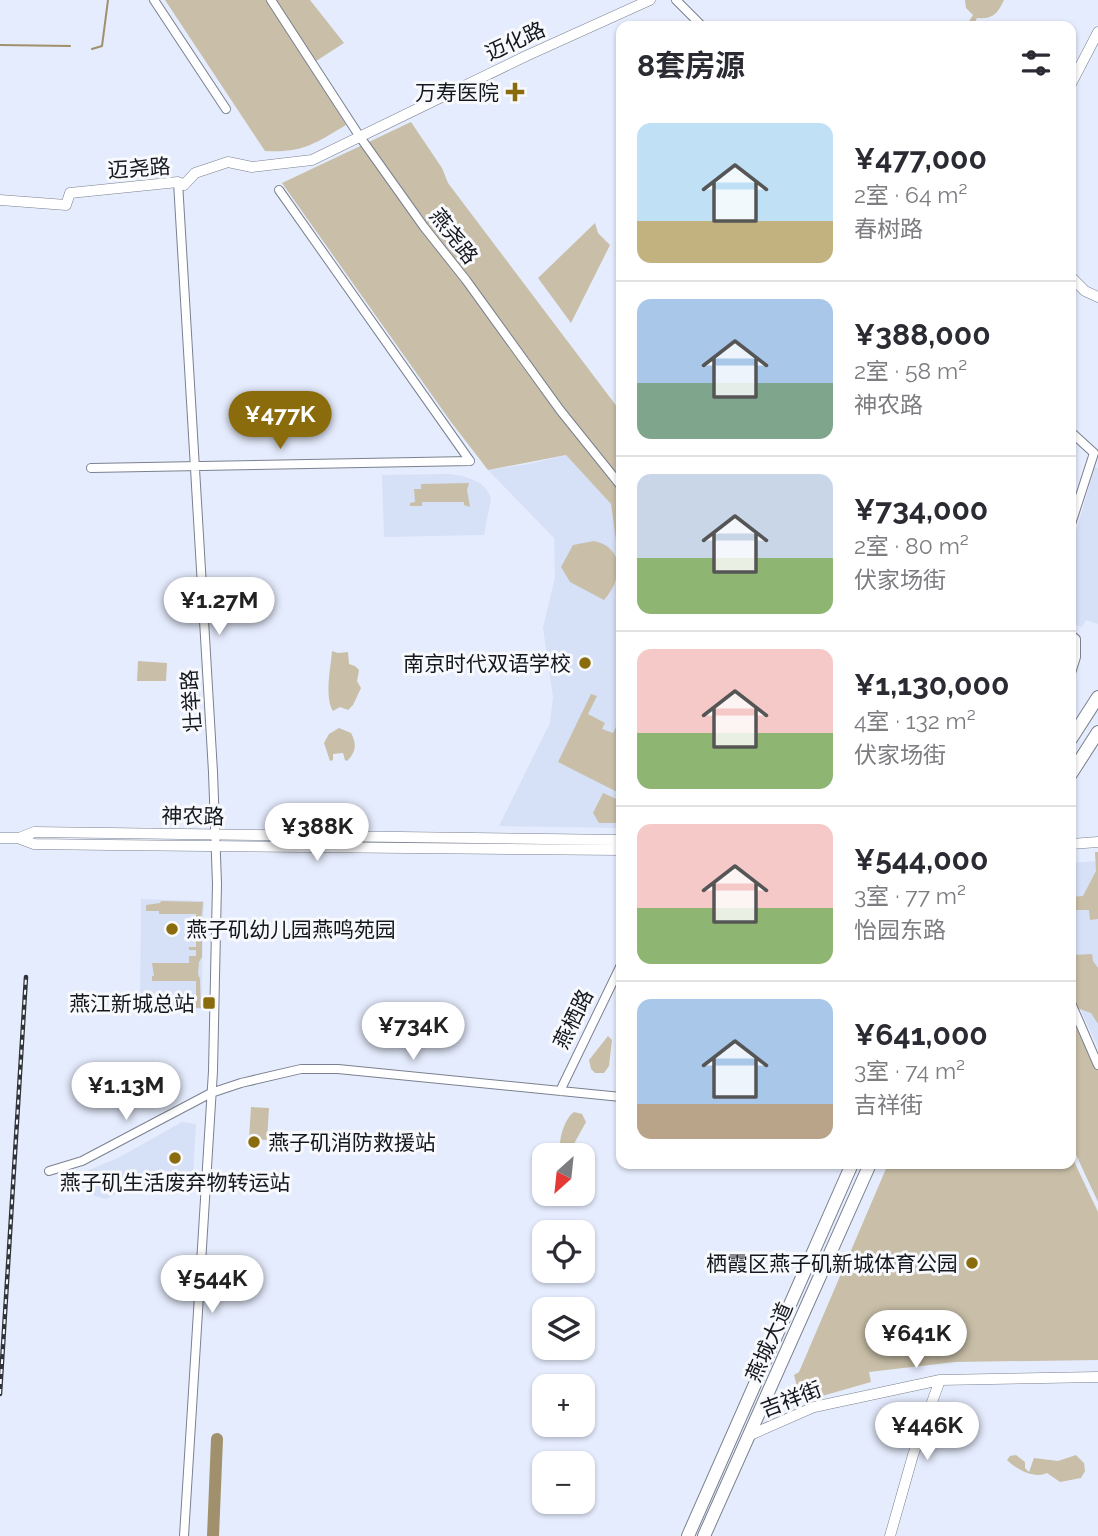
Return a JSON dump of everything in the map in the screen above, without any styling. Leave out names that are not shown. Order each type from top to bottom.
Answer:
[{"type":"main road","points":[[1076,730],[1098,697]]},
{"type":"main road","points":[[1076,766],[1098,732]]},
{"type":"main road","name":"燕城大道","points":[[688,1536],[850,1169]]},
{"type":"main road","name":"燕城大道","points":[[704,1536],[868,1169]]},
{"type":"street","points":[[154,0],[226,109]]},
{"type":"street","name":"燕尧路","points":[[271,0],[360,137],[560,410],[616,480]]},
{"type":"street","name":"迈化路","points":[[360,137],[526,56],[650,0]]},
{"type":"street","points":[[676,0],[697,21]]},
{"type":"street","points":[[1076,74],[1098,32]]},
{"type":"street","name":"迈尧路","points":[[0,200],[66,205],[70,193],[178,182],[184,185],[195,173],[228,162],[252,167],[312,160],[360,137]]},
{"type":"street","name":"壮举路","points":[[178,182],[217,841],[211,1093],[184,1536]]},
{"type":"street","points":[[91,468],[470,461],[279,190]]},
{"type":"street","points":[[1076,282],[1085,291],[1098,297]]},
{"type":"street","points":[[1076,437],[1094,453],[1076,509]]},
{"type":"street","points":[[1076,639],[1076,657]]},
{"type":"street","name":"神农路","points":[[0,838],[18,838],[34,844],[616,840]]},
{"type":"street","name":"神农路","points":[[217,841],[616,850]]},
{"type":"street","points":[[1076,844],[1098,842]]},
{"type":"street","name":"燕栖路","points":[[559,1091],[616,975]]},
{"type":"street","points":[[1076,1014],[1098,1065]]},
{"type":"street","points":[[49,1171],[82,1161],[211,1093],[241,1083],[316,1068],[616,1097]]},
{"type":"street","name":"吉祥街","points":[[748,1437],[814,1407],[940,1380],[1098,1377]]},
{"type":"street","points":[[890,1536],[913,1455],[940,1380]]},
{"type":"shaded area","points":[[165,0],[310,0],[344,43],[310,65],[346,125],[299,149],[265,151]]},
{"type":"shaded area","points":[[965,0],[1004,0],[994,15],[977,18],[976,21],[969,21],[973,15],[966,8]]},
{"type":"shaded area","points":[[411,122],[442,168],[448,183],[616,405],[616,541],[611,504],[566,455],[488,470],[282,183]]},
{"type":"shaded area","points":[[595,223],[598,233],[610,245],[571,323],[538,278]]},
{"type":"shaded area","name":"南京时代双语学校","points":[[566,455],[611,504],[616,541],[616,828],[499,826],[550,723],[553,697],[543,628],[555,577],[554,538],[488,470]]},
{"type":"shaded area","points":[[1095,467],[1098,468],[1098,624],[1086,620],[1082,627],[1076,625],[1076,531]]},
{"type":"shaded area","points":[[449,474],[480,483],[487,490],[491,498],[484,535],[384,537],[382,475]]},
{"type":"shaded area","points":[[469,483],[467,490],[470,507],[464,505],[464,502],[422,502],[422,506],[410,506],[410,503],[415,502],[414,489],[421,489],[421,484]]},
{"type":"shaded area","points":[[594,541],[612,550],[616,557],[615,583],[604,600],[570,582],[561,567],[573,545]]},
{"type":"shaded area","points":[[332,651],[348,652],[349,664],[359,670],[357,681],[361,688],[348,710],[340,707],[333,711],[330,705],[328,690]]},
{"type":"shaded area","points":[[138,661],[167,663],[166,681],[137,681]]},
{"type":"shaded area","points":[[591,694],[597,696],[588,714],[605,723],[602,729],[613,733],[616,727],[616,791],[558,762]]},
{"type":"shaded area","points":[[339,728],[351,733],[355,744],[354,751],[347,761],[343,753],[333,754],[333,760],[330,761],[324,743],[329,734]]},
{"type":"shaded area","points":[[603,793],[616,799],[616,823],[599,823],[593,813]]},
{"type":"shaded area","points":[[1095,852],[1098,852],[1098,919],[1090,920],[1089,910],[1076,910],[1076,897],[1083,896],[1096,871]]},
{"type":"shaded area","points":[[1098,861],[1098,1047],[1076,1001],[1076,863]]},
{"type":"shaded area","name":"燕子矶幼儿园燕鸣苑园","points":[[141,899],[204,901],[201,1009],[140,1007]]},
{"type":"shaded area","points":[[161,901],[203,902],[200,935],[202,957],[198,974],[201,1008],[141,1005],[141,1000],[196,1001],[196,981],[152,981],[152,963],[189,963],[189,956],[196,956],[196,950],[189,950],[189,947],[196,947],[196,914],[159,914],[159,911],[146,911],[146,905]]},
{"type":"shaded area","points":[[1092,954],[1098,968],[1098,1024],[1091,1013],[1076,1008],[1076,955]]},
{"type":"shaded area","points":[[1076,1023],[1098,1066],[1098,1202],[1076,1155]]},
{"type":"shaded area","points":[[608,1036],[612,1040],[609,1066],[604,1073],[595,1073],[589,1060]]},
{"type":"shaded area","points":[[251,1107],[269,1108],[267,1140],[249,1139]]},
{"type":"shaded area","points":[[574,1112],[582,1114],[586,1122],[574,1143],[560,1143],[563,1129]]},
{"type":"shaded area","points":[[182,1122],[196,1124],[192,1194],[123,1190],[106,1199],[89,1191],[82,1173],[118,1158]]},
{"type":"shaded area","name":"栖霞区燕子矶新城体育公园","points":[[1076,1166],[1098,1212],[1098,1360],[955,1362],[869,1372],[871,1382],[801,1402],[794,1375],[799,1372],[886,1169],[1076,1169]]},
{"type":"shaded area","points":[[1016,1455],[1025,1462],[1025,1468],[1029,1472],[1034,1458],[1058,1461],[1076,1455],[1084,1463],[1085,1471],[1081,1478],[1060,1482],[1047,1473],[1037,1475],[1026,1472],[1007,1460]]},
{"type":"waterway","points":[[92,49],[102,46],[108,0]]},
{"type":"waterway","points":[[0,45],[70,46]]},
{"type":"waterway","points":[[213,1536],[217,1439]]},
{"type":"railway","points":[[0,1394],[26,977]]},
{"type":"place","name":"万寿医院","points":[[515,92]]},
{"type":"place","name":"南京时代双语学校","points":[[585,663]]},
{"type":"place","name":"燕子矶幼儿园燕鸣苑园","points":[[172,929]]},
{"type":"place","name":"燕江新城总站","points":[[209,1003]]},
{"type":"place","name":"燕子矶消防救援站","points":[[254,1142]]},
{"type":"place","name":"燕子矶生活废弃物转运站","points":[[175,1158]]},
{"type":"place","name":"栖霞区燕子矶新城体育公园","points":[[972,1263]]}]
